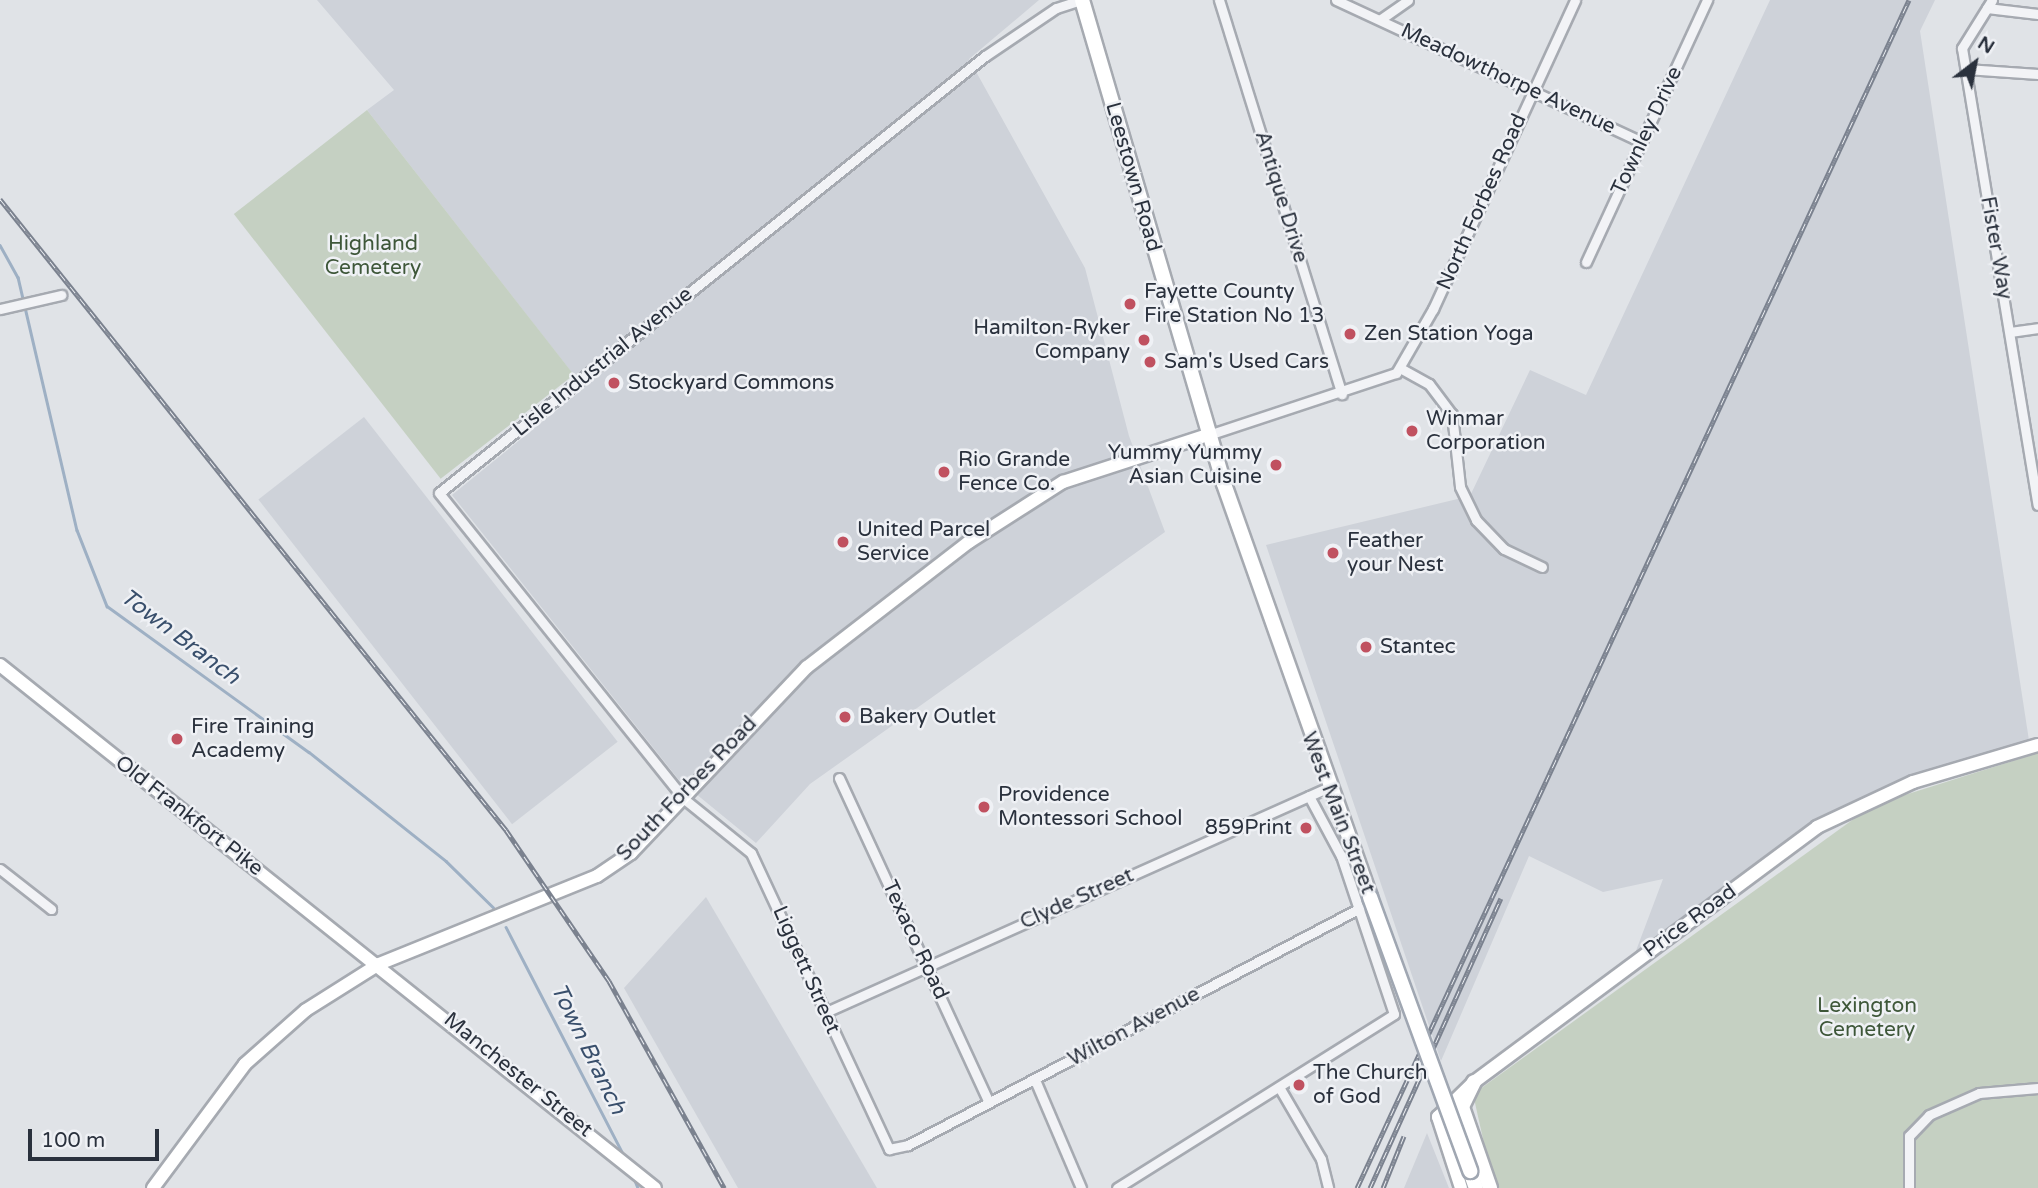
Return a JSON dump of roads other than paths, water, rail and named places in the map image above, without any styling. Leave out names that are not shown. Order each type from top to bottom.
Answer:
[{"type":"main road","name":"Leestown Road","points":[[1081,0],[1208,435]]},
{"type":"main road","name":"West Main Street","points":[[1208,435],[1329,787],[1365,903],[1476,1188]]},
{"type":"main road","name":"South Forbes Road","points":[[153,1188],[245,1064],[306,1010],[379,964],[597,876],[631,853],[807,667],[1018,507],[1063,482],[1208,435]]},
{"type":"main road","name":"Old Frankfort Pike","points":[[0,665],[379,964]]},
{"type":"main road","name":"Price Road","points":[[1461,1188],[1438,1117],[1474,1082],[1817,827],[1913,782],[2038,745]]},
{"type":"main road","name":"Manchester Street","points":[[379,964],[603,1143],[655,1188]]},
{"type":"main road","points":[[1474,1082],[1462,1107],[1490,1188]]},
{"type":"street","name":"Lisle Industrial Avenue","points":[[683,797],[439,493],[982,58],[1056,8],[1081,0]]},
{"type":"street","name":"Antique Drive","points":[[1219,0],[1342,394]]},
{"type":"street","name":"Meadowthorpe Avenue","points":[[1336,0],[1642,142]]},
{"type":"street","points":[[1381,19],[1408,0]]},
{"type":"street","name":"North Forbes Road","points":[[1400,368],[1575,0]]},
{"type":"street","name":"Townley Drive","points":[[1586,262],[1707,0]]},
{"type":"street","points":[[1989,4],[2038,14]]},
{"type":"street","name":"Fister Way","points":[[1989,4],[1964,39],[1966,69],[2038,505]]},
{"type":"street","points":[[1966,69],[2038,74]]},
{"type":"street","points":[[0,309],[40,302],[61,295]]},
{"type":"street","points":[[2011,332],[2038,328]]},
{"type":"street","points":[[1208,435],[1385,380],[1400,368],[1429,384],[1447,405],[1460,486],[1476,520],[1504,549],[1542,567]]},
{"type":"street","name":"Texaco Road","points":[[839,778],[989,1102]]},
{"type":"street","name":"Clyde Street","points":[[826,1012],[1329,787]]},
{"type":"street","points":[[1117,1188],[1279,1087],[1396,1009],[1365,903],[1309,796]]},
{"type":"street","name":"Liggett Street","points":[[683,797],[751,853],[826,1012],[881,1139],[893,1150],[908,1146]]},
{"type":"street","points":[[0,869],[51,909]]},
{"type":"street","name":"Wilton Avenue","points":[[908,1146],[1365,903]]},
{"type":"street","points":[[1035,1080],[1081,1188]]},
{"type":"street","points":[[1279,1087],[1321,1159],[1328,1188]]},
{"type":"street","points":[[1909,1188],[1909,1136],[1928,1115],[1979,1093],[2038,1088]]},
{"type":"waterway","name":"Town Branch","points":[[0,245],[18,277],[77,530],[107,606],[309,752],[446,861],[493,907]]},
{"type":"waterway","name":"Town Branch","points":[[506,927],[624,1156]]},
{"type":"waterway","name":"Town Branch","points":[[634,1178],[638,1188]]},
{"type":"railway","points":[[1357,1188],[1909,0]]},
{"type":"railway","points":[[0,199],[506,830],[609,981],[724,1188]]},
{"type":"railway","points":[[1370,1188],[1501,898]]},
{"type":"railway","points":[[1383,1188],[1404,1136]]},
{"type":"place","name":"Fayette County Fire Station No 13","points":[[1130,304]]},
{"type":"place","name":"Zen Station Yoga","points":[[1350,334]]},
{"type":"place","name":"Hamilton-Ryker Company","points":[[1144,340]]},
{"type":"place","name":"Sam's Used Cars","points":[[1150,362]]},
{"type":"place","name":"Stockyard Commons","points":[[614,383]]},
{"type":"place","name":"Winmar Corporation","points":[[1412,431]]},
{"type":"place","name":"Yummy Yummy Asian Cuisine","points":[[1276,465]]},
{"type":"place","name":"Rio Grande Fence Co.","points":[[944,472]]},
{"type":"place","name":"United Parcel Service","points":[[843,542]]},
{"type":"place","name":"Feather your Nest","points":[[1333,553]]},
{"type":"place","name":"Stantec","points":[[1366,647]]},
{"type":"place","name":"Bakery Outlet","points":[[845,717]]},
{"type":"place","name":"Fire Training Academy","points":[[177,739]]},
{"type":"place","name":"Providence Montessori School","points":[[984,807]]},
{"type":"place","name":"859Print","points":[[1306,828]]},
{"type":"place","name":"The Church of God","points":[[1299,1085]]},
{"type":"park label","name":"Highland Cemetery","points":[[373,256]]},
{"type":"park label","name":"Lexington Cemetery","points":[[1867,1018]]}]
